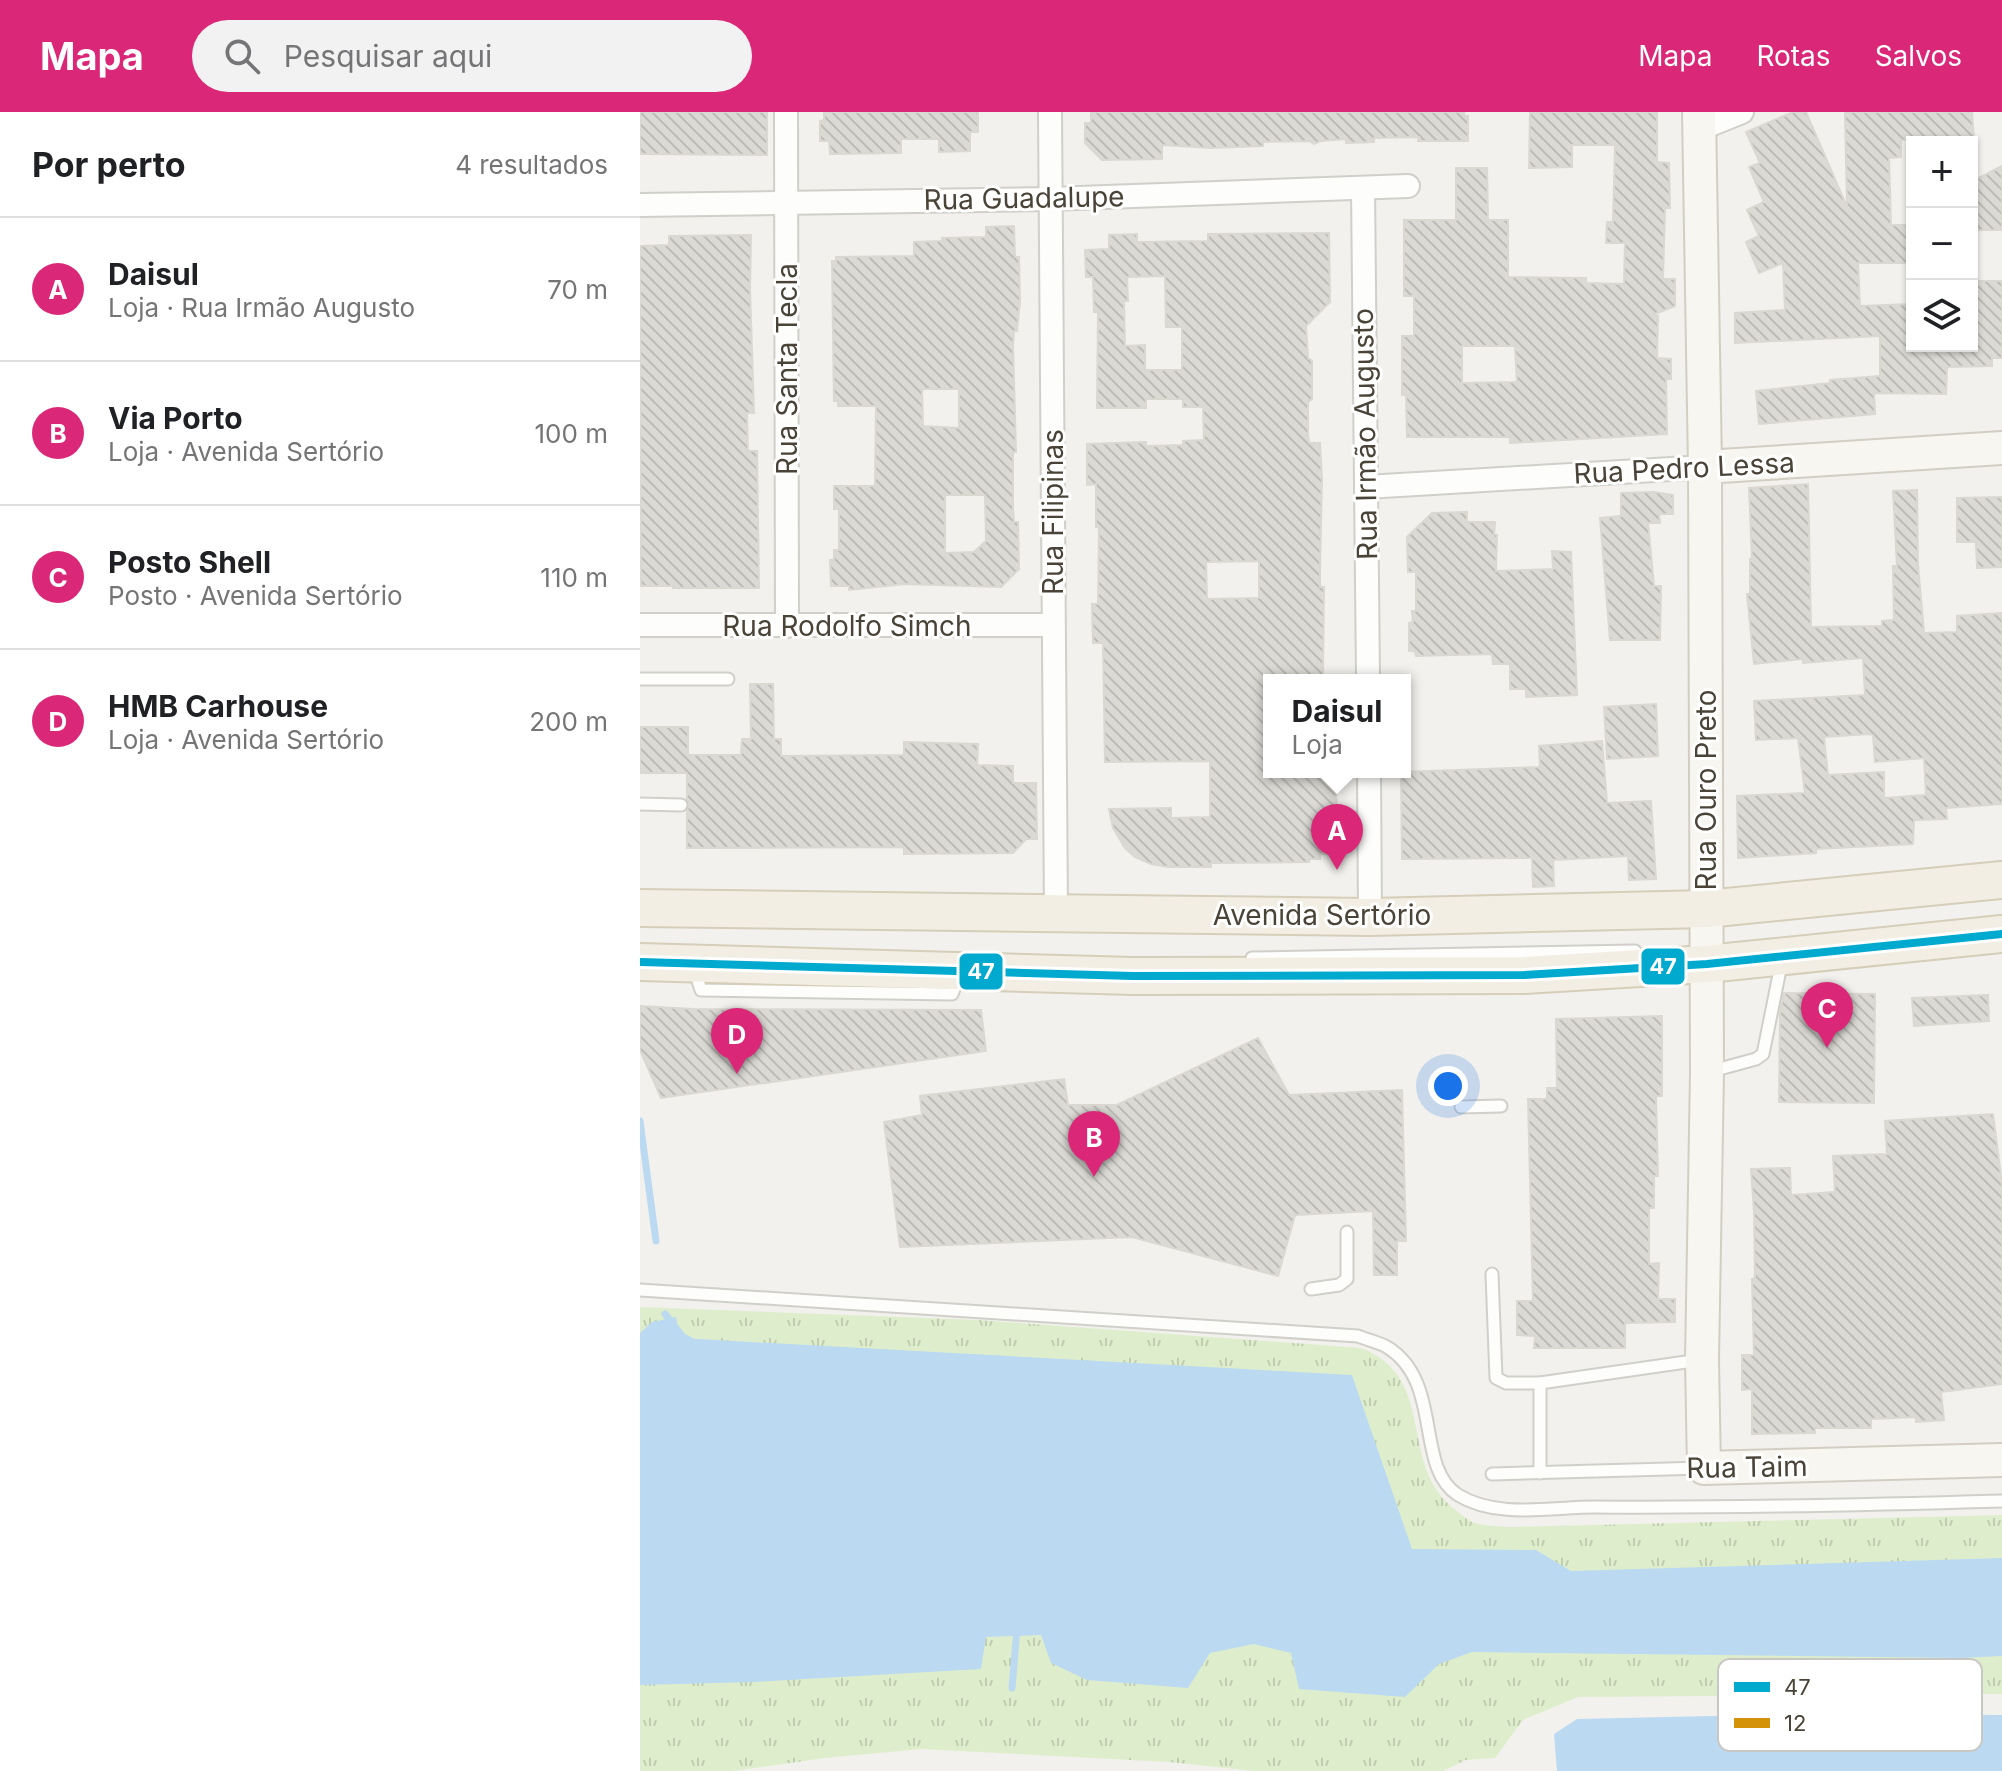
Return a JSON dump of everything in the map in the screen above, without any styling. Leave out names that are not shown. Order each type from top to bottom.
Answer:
[{"type":"main road","name":"Avenida Sertório","points":[[640,962],[961,973],[1524,975],[1706,936],[2002,880]]},
{"type":"main road","name":"Avenida Sertório","points":[[640,908],[1370,917],[1706,936],[1783,956],[2002,934]]},
{"type":"street","name":"Rua Santa Tecla","points":[[786,112],[787,626]]},
{"type":"street","name":"Rua Filipinas","points":[[1050,112],[1056,913]]},
{"type":"street","points":[[1699,120],[1742,112]]},
{"type":"street","name":"Rua Ouro Preto","points":[[1699,120],[1705,467],[1707,1073],[1702,1360],[1704,1468]]},
{"type":"street","name":"Rua Guadalupe","points":[[640,205],[1051,199],[1408,186]]},
{"type":"street","name":"Rua Irmão Augusto","points":[[1363,188],[1368,674]]},
{"type":"street","name":"Rua Pedro Lessa","points":[[1366,487],[2002,448]]},
{"type":"street","name":"Rua Rodolfo Simch","points":[[640,625],[1053,625]]},
{"type":"street","points":[[1369,778],[1370,917]]},
{"type":"street","name":"Rua Taim","points":[[1704,1468],[2002,1460]]},
{"type":"lane","points":[[640,679],[728,679]]},
{"type":"lane","points":[[640,804],[681,805]]},
{"type":"lane","points":[[1240,958],[1643,951]]},
{"type":"lane","points":[[1707,1073],[1756,1059],[1763,1054],[1783,956]]},
{"type":"lane","points":[[1461,1107],[1501,1106]]},
{"type":"lane","points":[[1311,1289],[1339,1285],[1347,1279],[1347,1232]]},
{"type":"lane","points":[[1492,1274],[1496,1378],[1506,1383],[1540,1383],[1702,1360]]},
{"type":"lane","points":[[640,1290],[1358,1336],[1387,1347],[1408,1366],[1423,1396],[1436,1466],[1450,1490],[1472,1503],[1538,1510],[1590,1507],[1719,1509],[2002,1501]]},
{"type":"lane","points":[[1540,1383],[1540,1473]]},
{"type":"lane","name":"Rua Taim","points":[[1492,1474],[1704,1468]]},
{"type":"green space","points":[[640,1307],[978,1320],[1361,1348],[1385,1362],[1401,1380],[1410,1401],[1427,1471],[1438,1492],[1468,1520],[1486,1525],[1509,1527],[2002,1515],[2002,1694],[1982,1694],[1982,1659],[1718,1659],[1718,1696],[1578,1697],[1523,1720],[1495,1758],[1466,1760],[1443,1771],[1254,1771],[1169,1762],[921,1749],[734,1771],[640,1771]]},
{"type":"water","points":[[676,1317],[680,1338],[1352,1375],[1412,1549],[1536,1550],[1571,1571],[2002,1558],[2002,1656],[1472,1652],[1439,1664],[1405,1697],[1299,1689],[1291,1653],[1254,1644],[1210,1653],[1188,1688],[1087,1680],[1051,1663],[1041,1635],[986,1637],[981,1669],[640,1685],[640,1333],[652,1322]]},
{"type":"water","points":[[1982,1715],[2002,1715],[2002,1771],[1557,1771],[1554,1734],[1577,1719],[1718,1716],[1718,1751],[1982,1751]]},
{"type":"building","points":[[640,112],[767,112],[767,155],[640,154]]},
{"type":"building","points":[[824,112],[978,112],[978,132],[970,132],[970,151],[939,152],[939,139],[901,139],[901,153],[830,154],[829,141],[820,141],[820,121],[824,120]]},
{"type":"building","points":[[1091,112],[1464,112],[1464,116],[1468,116],[1468,141],[1418,141],[1419,137],[1374,138],[1374,142],[1346,143],[1346,139],[1314,144],[1309,141],[1263,142],[1263,146],[1211,148],[1162,145],[1162,159],[1102,160],[1085,143],[1085,123],[1091,123]]},
{"type":"building","points":[[1530,112],[1657,112],[1657,162],[1669,163],[1670,208],[1665,208],[1663,279],[1675,279],[1675,306],[1650,316],[1658,316],[1657,358],[1671,359],[1671,379],[1666,379],[1667,434],[1510,443],[1510,437],[1407,437],[1406,395],[1402,395],[1402,336],[1414,336],[1414,296],[1404,296],[1404,220],[1456,220],[1456,168],[1487,168],[1488,220],[1508,220],[1508,277],[1586,278],[1586,283],[1624,284],[1625,243],[1606,243],[1607,222],[1613,222],[1615,145],[1572,145],[1572,167],[1529,168]],"holes":[[[1462,346],[1515,346],[1517,382],[1462,383]]]},
{"type":"building","points":[[1793,112],[1806,112],[1847,207],[1845,112],[1972,112],[1974,136],[1906,136],[1906,140],[1901,140],[1901,157],[1889,158],[1891,225],[1906,225],[1906,263],[1858,263],[1860,306],[1906,304],[1906,352],[1978,352],[1978,281],[2002,281],[2002,358],[1992,358],[1992,366],[1947,367],[1946,394],[1874,393],[1875,414],[1759,424],[1756,391],[1880,376],[1880,336],[1735,343],[1735,313],[1785,310],[1783,263],[1759,273],[1746,242],[1759,236],[1747,210],[1764,202],[1749,167],[1760,163],[1746,132]]},
{"type":"building","points":[[2002,166],[2002,230],[1978,230],[1978,178]]},
{"type":"building","points":[[1014,226],[1015,257],[1019,257],[1020,301],[1013,345],[1016,452],[1013,452],[1013,508],[1014,522],[1018,522],[1019,569],[1001,587],[905,584],[849,590],[849,586],[831,586],[830,560],[834,560],[834,550],[839,550],[839,509],[834,509],[834,486],[875,486],[876,406],[838,406],[838,401],[834,401],[832,261],[836,261],[836,257],[914,256],[914,242],[986,237],[986,227]],"holes":[[[922,389],[959,389],[959,428],[923,426]],[[945,495],[985,495],[986,541],[974,552],[945,553]]]},
{"type":"building","points":[[1329,233],[1330,302],[1306,326],[1308,358],[1312,361],[1308,435],[1309,443],[1320,443],[1322,479],[1320,587],[1324,587],[1323,674],[1263,674],[1263,778],[1336,778],[1337,854],[1320,854],[1320,859],[1310,859],[1309,862],[1211,863],[1211,867],[1151,864],[1135,857],[1125,848],[1113,828],[1109,809],[1171,808],[1171,818],[1210,817],[1210,761],[1105,762],[1103,643],[1093,643],[1092,604],[1098,604],[1099,527],[1096,527],[1096,484],[1087,485],[1087,444],[1146,442],[1146,446],[1183,445],[1183,441],[1204,440],[1203,407],[1183,407],[1183,399],[1146,399],[1146,408],[1097,408],[1098,312],[1094,312],[1093,277],[1086,277],[1085,250],[1109,249],[1109,235],[1137,234],[1137,242],[1208,241],[1208,234]],"holes":[[[1165,276],[1166,327],[1182,327],[1182,370],[1145,370],[1145,345],[1125,346],[1127,277]],[[1259,561],[1259,598],[1207,599],[1206,562]]]},
{"type":"building","points":[[751,235],[754,413],[747,413],[748,451],[757,451],[759,588],[641,586],[640,246],[669,245],[669,236]]},
{"type":"building","points":[[1808,484],[1811,627],[1882,626],[1882,621],[1894,620],[1893,566],[1897,566],[1893,491],[1917,490],[1918,565],[1924,633],[1957,632],[1957,616],[2002,613],[2002,804],[1946,808],[1947,819],[1914,820],[1913,844],[1816,849],[1816,853],[1738,858],[1737,796],[1805,793],[1798,738],[1756,740],[1754,701],[1865,695],[1863,658],[1754,664],[1747,594],[1750,594],[1752,558],[1749,488]],"holes":[[[1873,735],[1875,762],[1924,758],[1926,795],[1884,798],[1884,772],[1828,775],[1824,737]]]},
{"type":"building","points":[[1621,493],[1673,495],[1673,514],[1659,514],[1660,523],[1648,523],[1654,586],[1661,586],[1660,640],[1610,640],[1600,518],[1621,516]]},
{"type":"building","points":[[2002,497],[2002,567],[1977,568],[1976,542],[1957,542],[1957,498]]},
{"type":"building","points":[[1467,512],[1467,522],[1495,522],[1496,571],[1553,569],[1552,551],[1571,552],[1577,695],[1526,697],[1526,689],[1510,689],[1510,664],[1493,664],[1492,654],[1416,656],[1415,651],[1409,651],[1409,623],[1413,622],[1412,611],[1416,611],[1416,572],[1408,572],[1407,537],[1432,513]]},
{"type":"building","points":[[750,684],[773,684],[774,739],[781,739],[781,756],[904,755],[904,742],[978,744],[977,765],[1013,766],[1013,783],[1036,783],[1037,839],[1026,839],[1013,853],[904,854],[904,847],[687,848],[687,773],[640,773],[640,727],[688,727],[688,755],[741,755],[742,739],[751,739]]},
{"type":"building","points":[[1656,704],[1658,756],[1607,759],[1604,707]]},
{"type":"building","points":[[1602,741],[1607,803],[1651,801],[1656,879],[1629,880],[1628,856],[1553,860],[1554,886],[1533,887],[1532,858],[1402,859],[1401,778],[1411,778],[1411,772],[1540,767],[1539,746]]},
{"type":"building","points":[[1784,993],[1875,994],[1874,1103],[1779,1102],[1780,1012]]},
{"type":"building","points":[[1988,995],[1989,1021],[1914,1026],[1912,998]]},
{"type":"building","points":[[640,1006],[981,1010],[986,1051],[661,1098],[640,1050]]},
{"type":"building","points":[[1662,1016],[1662,1096],[1656,1096],[1658,1176],[1654,1176],[1654,1208],[1649,1208],[1649,1264],[1659,1263],[1658,1299],[1675,1299],[1675,1322],[1625,1323],[1625,1348],[1534,1348],[1535,1336],[1517,1335],[1517,1301],[1533,1301],[1528,1099],[1547,1099],[1547,1088],[1557,1088],[1556,1019]]},
{"type":"building","points":[[1258,1038],[1289,1095],[1402,1090],[1406,1241],[1397,1241],[1397,1275],[1374,1275],[1373,1211],[1295,1215],[1278,1276],[1132,1237],[900,1247],[884,1122],[922,1115],[920,1096],[1064,1079],[1068,1105],[1117,1105]]},
{"type":"building","points":[[1993,1114],[2002,1184],[2002,1384],[1941,1392],[1944,1420],[1916,1422],[1916,1417],[1871,1419],[1871,1428],[1815,1428],[1815,1433],[1752,1434],[1752,1389],[1742,1390],[1742,1355],[1754,1355],[1751,1169],[1790,1168],[1791,1195],[1835,1192],[1833,1156],[1887,1154],[1885,1121]]},
{"type":"waterway","points":[[640,1121],[656,1241]]},
{"type":"waterway","points":[[665,1314],[683,1337],[691,1341]]},
{"type":"waterway","points":[[1012,1688],[1017,1628]]},
{"type":"transit line","name":"47","points":[[640,962],[1133,976],[1524,975],[1707,964],[2002,934]]},
{"type":"place","name":"Daisul","points":[[1337,870]]},
{"type":"place","name":"Posto Shell","points":[[1827,1048]]},
{"type":"place","name":"HMB Carhouse","points":[[737,1074]]},
{"type":"place","name":"Via Porto","points":[[1094,1177]]}]
